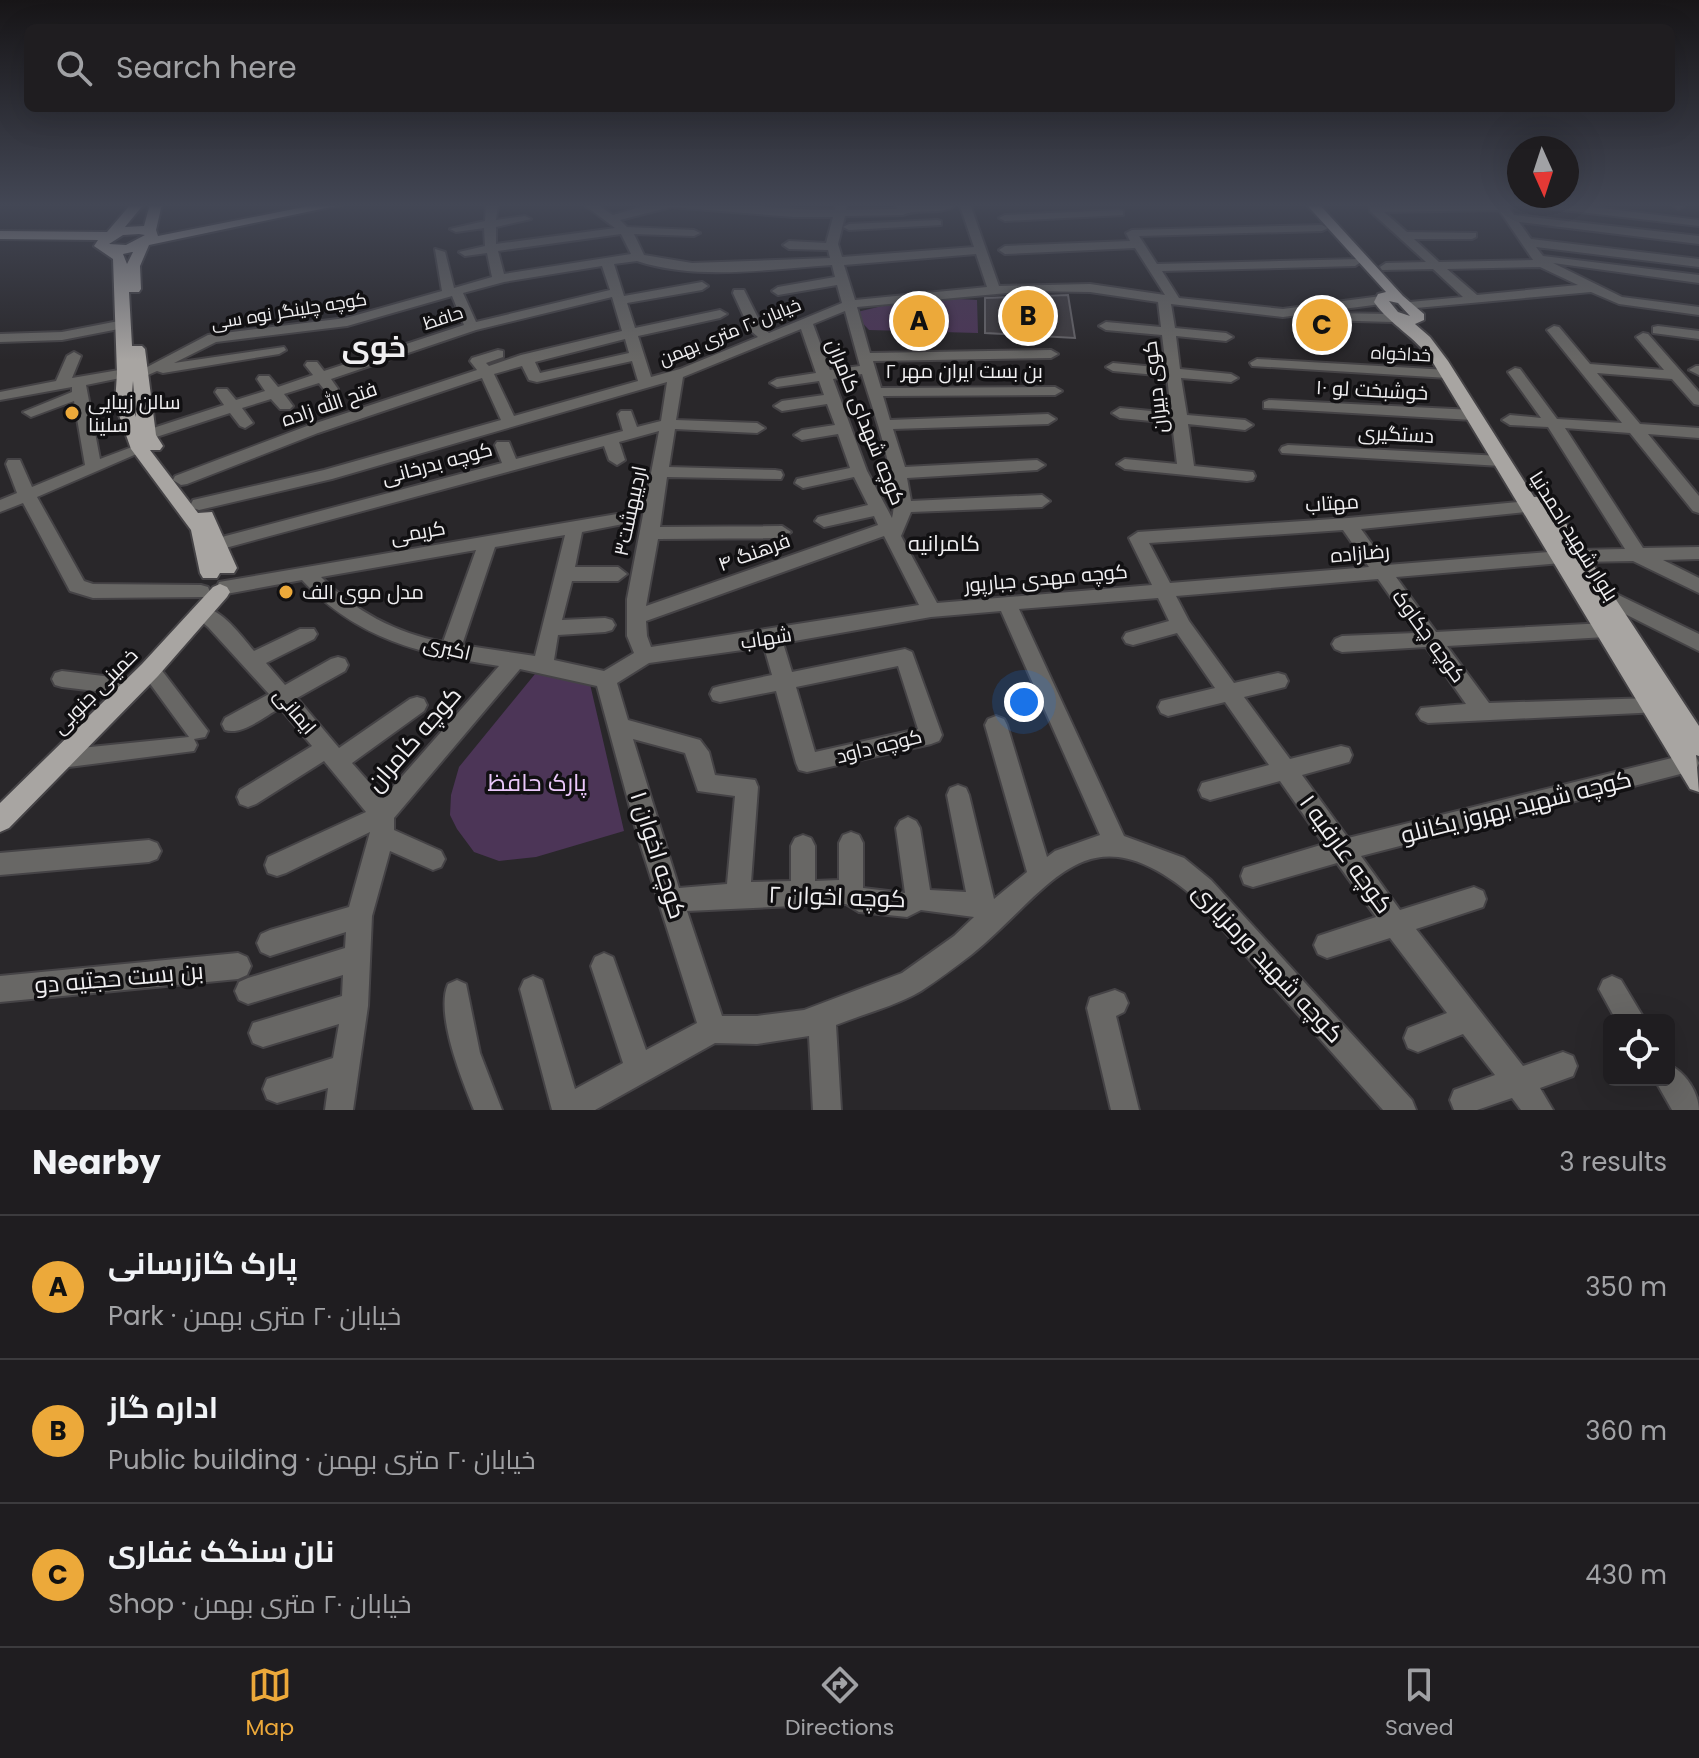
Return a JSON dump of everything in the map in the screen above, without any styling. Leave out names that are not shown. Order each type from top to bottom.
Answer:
[{"type":"main road","points":[[130,256],[124,324],[136,373]]},
{"type":"main road","points":[[133,256],[136,373],[123,404],[143,442],[200,529],[212,589]]},
{"type":"main road","name":"بلوار شهید احمدنیا","points":[[1349,256],[1452,360],[1569,557],[1606,630],[1653,706],[1695,763]]},
{"type":"main road","name":"بلوار شهید احمدنیا","points":[[1355,256],[1425,340],[1530,507],[1602,594],[1695,763]]},
{"type":"main road","points":[[143,442],[181,480],[199,504],[218,544],[212,589]]},
{"type":"main road","name":"خمینی جنوبی","points":[[0,820],[150,670],[212,589]]},
{"type":"main road","name":"خمینی جنوبی","points":[[0,807],[212,589]]},
{"type":"street","points":[[440,256],[452,292],[472,327]]},
{"type":"street","points":[[494,256],[499,279]]},
{"type":"street","points":[[638,257],[651,263],[698,268],[745,256]]},
{"type":"street","points":[[839,256],[842,280],[898,473],[904,515],[889,532]]},
{"type":"street","points":[[981,256],[994,290]]},
{"type":"street","points":[[1146,256],[1169,300]]},
{"type":"street","points":[[1426,256],[1472,298]]},
{"type":"street","points":[[1537,256],[1619,300],[1699,311]]},
{"type":"street","points":[[1640,256],[1699,263]]},
{"type":"street","name":"کوچه چلینگر نوه سی","points":[[136,373],[213,338],[347,322],[499,279],[638,257]]},
{"type":"street","points":[[1386,267],[1540,260],[1699,279]]},
{"type":"street","points":[[607,262],[646,383]]},
{"type":"street","points":[[1154,268],[1355,262]]},
{"type":"street","points":[[778,291],[842,280]]},
{"type":"street","name":"حافظ","points":[[0,506],[232,406],[269,386],[316,371],[425,343],[472,327],[618,296],[702,286]]},
{"type":"street","name":"خیابان ۲۰ متری بهمن","points":[[199,504],[326,475],[676,374],[851,304],[994,290],[1090,288],[1283,313],[1398,308]]},
{"type":"street","points":[[1283,313],[1398,308],[1592,288]]},
{"type":"street","points":[[739,293],[757,330],[767,338]]},
{"type":"street","name":"کوی دبیران","points":[[1169,300],[1172,373],[1186,470]]},
{"type":"street","name":"فتح الله زاده","points":[[181,480],[244,455],[526,358],[629,331],[720,314]]},
{"type":"street","name":"کوچه شهدای کامران","points":[[805,322],[859,471],[931,610]]},
{"type":"street","points":[[0,338],[62,336],[124,324]]},
{"type":"street","points":[[1106,326],[1226,337]]},
{"type":"street","points":[[1554,330],[1699,507]]},
{"type":"street","points":[[1658,330],[1699,335]]},
{"type":"street","points":[[412,331],[425,343]]},
{"type":"street","points":[[1643,337],[1699,401]]},
{"type":"street","points":[[0,396],[73,387],[136,373],[279,350]]},
{"type":"street","points":[[498,354],[477,361],[486,372],[509,421]]},
{"type":"street","points":[[777,383],[865,363],[1018,373],[1051,354]]},
{"type":"street","points":[[74,356],[73,387],[93,466]]},
{"type":"street","points":[[526,358],[537,378],[637,356]]},
{"type":"street","name":"خداخواه","points":[[1257,363],[1448,374]]},
{"type":"street","points":[[1113,367],[1231,378]]},
{"type":"street","points":[[1584,368],[1677,375]]},
{"type":"street","points":[[316,371],[331,389]]},
{"type":"street","points":[[1515,372],[1553,424],[1639,556],[1699,586]]},
{"type":"street","name":"۲ بن بست ایران مهر","points":[[874,392],[1018,373],[1055,391]]},
{"type":"street","name":"اردیبهشت۳","points":[[645,656],[637,636],[640,572],[650,533],[676,374]]},
{"type":"street","points":[[269,386],[285,406]]},
{"type":"street","points":[[31,412],[73,387]]},
{"type":"street","points":[[222,392],[245,423]]},
{"type":"street","points":[[782,406],[834,398]]},
{"type":"street","name":"خوشبخت لو ۱۰","points":[[1269,405],[1473,415]]},
{"type":"street","points":[[1120,413],[1245,425]]},
{"type":"street","points":[[626,414],[631,434]]},
{"type":"street","points":[[884,425],[1048,419]]},
{"type":"street","points":[[1510,420],[1699,433]]},
{"type":"street","points":[[588,424],[592,444]]},
{"type":"street","name":"کوچه بدرخانی","points":[[218,544],[441,494],[462,473],[485,482],[522,469],[570,459],[592,444],[668,424],[757,428]]},
{"type":"street","points":[[802,435],[845,428]]},
{"type":"street","points":[[610,439],[617,460]]},
{"type":"street","points":[[503,445],[522,469]]},
{"type":"street","name":"دستگیری","points":[[1288,450],[1501,461]]},
{"type":"street","points":[[14,464],[26,493]]},
{"type":"street","points":[[1125,464],[1247,476]]},
{"type":"street","points":[[898,473],[1037,465]]},
{"type":"street","points":[[803,483],[859,471]]},
{"type":"street","points":[[661,472],[775,475]]},
{"type":"street","name":"کریمی","points":[[26,493],[77,586],[93,591],[212,589],[617,520]]},
{"type":"street","points":[[904,507],[1042,501]]},
{"type":"street","name":"مهتاب","points":[[1138,538],[1348,524],[1530,507]]},
{"type":"street","points":[[824,521],[878,509]]},
{"type":"street","name":"کوچه چکاوک","points":[[1348,524],[1482,710]]},
{"type":"street","points":[[544,665],[574,534],[571,528]]},
{"type":"street","points":[[650,533],[782,532]]},
{"type":"street","name":"فرهنگ ۴","points":[[636,617],[889,532]]},
{"type":"street","name":"کوچه عارفیه ۱","points":[[1138,538],[1181,625],[1394,922],[1539,1110]]},
{"type":"street","points":[[450,651],[487,543]]},
{"type":"street","name":"رضازاده","points":[[1163,591],[1569,557],[1699,553]]},
{"type":"street","name":"اکبری","points":[[307,574],[332,600],[376,628],[450,651],[544,665],[606,680]]},
{"type":"street","points":[[563,574],[618,574]]},
{"type":"street","name":"ایمانی","points":[[212,589],[215,622],[283,697],[383,825]]},
{"type":"street","name":"کوچه مهدی جبارپور","points":[[931,610],[1163,591]]},
{"type":"street","points":[[1602,594],[1699,643]]},
{"type":"street","points":[[533,989],[566,1110],[713,1029],[757,1030],[804,1024],[910,983],[963,945],[989,908],[1063,859],[1093,847],[1116,844],[1007,603]]},
{"type":"street","name":"شهاب","points":[[606,680],[645,656],[931,610]]},
{"type":"street","points":[[551,628],[605,625]]},
{"type":"street","points":[[1133,638],[1181,625]]},
{"type":"street","points":[[1342,644],[1606,630]]},
{"type":"street","points":[[252,661],[307,634]]},
{"type":"street","name":"کوچه داود","points":[[772,638],[807,763],[931,735],[905,657],[784,680]]},
{"type":"street","name":"کوچه کامران","points":[[383,825],[515,661]]},
{"type":"street","points":[[233,724],[338,665]]},
{"type":"street","points":[[61,759],[192,738],[150,670]]},
{"type":"street","points":[[62,679],[120,686]]},
{"type":"street","name":"کوچه اخوان ۱","points":[[606,680],[650,837],[713,1029]]},
{"type":"street","points":[[720,694],[784,680]]},
{"type":"street","points":[[1168,707],[1278,681]]},
{"type":"street","points":[[248,797],[331,755],[417,705]]},
{"type":"street","points":[[1428,714],[1653,706]]},
{"type":"street","points":[[996,725],[1040,876]]},
{"type":"street","points":[[617,726],[692,746],[698,752],[706,784],[747,787],[738,895]]},
{"type":"street","points":[[1210,790],[1341,755]]},
{"type":"street","name":"کوچه شهید بهروز یکانلو","points":[[1253,876],[1343,850],[1695,763]]},
{"type":"street","points":[[958,795],[989,908]]},
{"type":"street","points":[[383,825],[433,859]]},
{"type":"street","points":[[277,865],[383,825]]},
{"type":"street","points":[[339,1110],[355,1006],[359,916],[383,825]]},
{"type":"street","points":[[908,828],[919,898]]},
{"type":"street","points":[[851,843],[851,893]]},
{"type":"street","name":"کوچه شهید ورمزیاری","points":[[1116,844],[1175,866],[1202,888],[1402,1110]]},
{"type":"street","points":[[803,846],[803,893]]},
{"type":"street","points":[[0,864],[149,851]]},
{"type":"street","name":"کوچه اخوان ۲","points":[[673,900],[738,895],[851,893],[859,900],[907,905],[919,898],[930,903],[989,908]]},
{"type":"street","points":[[1327,945],[1474,899]]},
{"type":"street","points":[[270,943],[359,916]]},
{"type":"street","name":"بن بست حجتیه دو","points":[[0,989],[243,979],[359,957]]},
{"type":"street","points":[[604,966],[639,1070]]},
{"type":"street","points":[[1612,989],[1627,1014]]},
{"type":"street","points":[[457,993],[466,1053],[488,1110]]},
{"type":"street","points":[[1115,1003],[1100,1008],[1125,1110]]},
{"type":"street","points":[[263,1033],[355,1006]]},
{"type":"street","points":[[822,1017],[827,1110]]},
{"type":"street","points":[[1418,1038],[1468,1018]]},
{"type":"street","points":[[1464,1100],[1563,1066]]},
{"type":"street","points":[[277,1089],[345,1069]]},
{"type":"street","points":[[1674,1086],[1689,1110]]},
{"type":"green space","points":[[977,300],[978,333],[869,330],[853,313],[882,306]]},
{"type":"green space","name":"پارک حافظ","points":[[535,674],[590,684],[624,831],[536,857],[499,861],[474,852],[457,829],[450,815],[451,795],[459,767]]},
{"type":"building","points":[[1068,295],[1075,338],[985,333],[985,298]]},
{"type":"place","name":"اداره گاز","points":[[1028,316]]},
{"type":"place","name":"پارک گازرسانی","points":[[919,321]]},
{"type":"place","name":"نان سنگک غفاری","points":[[1322,325]]},
{"type":"place","name":"سالن زیبایی سلینا","points":[[72,413]]},
{"type":"place","name":"مدل موی الف","points":[[286,592]]},
{"type":"district","name":"خوی","points":[[374,347]]},
{"type":"district","name":"کامرانیه","points":[[944,543]]}]
